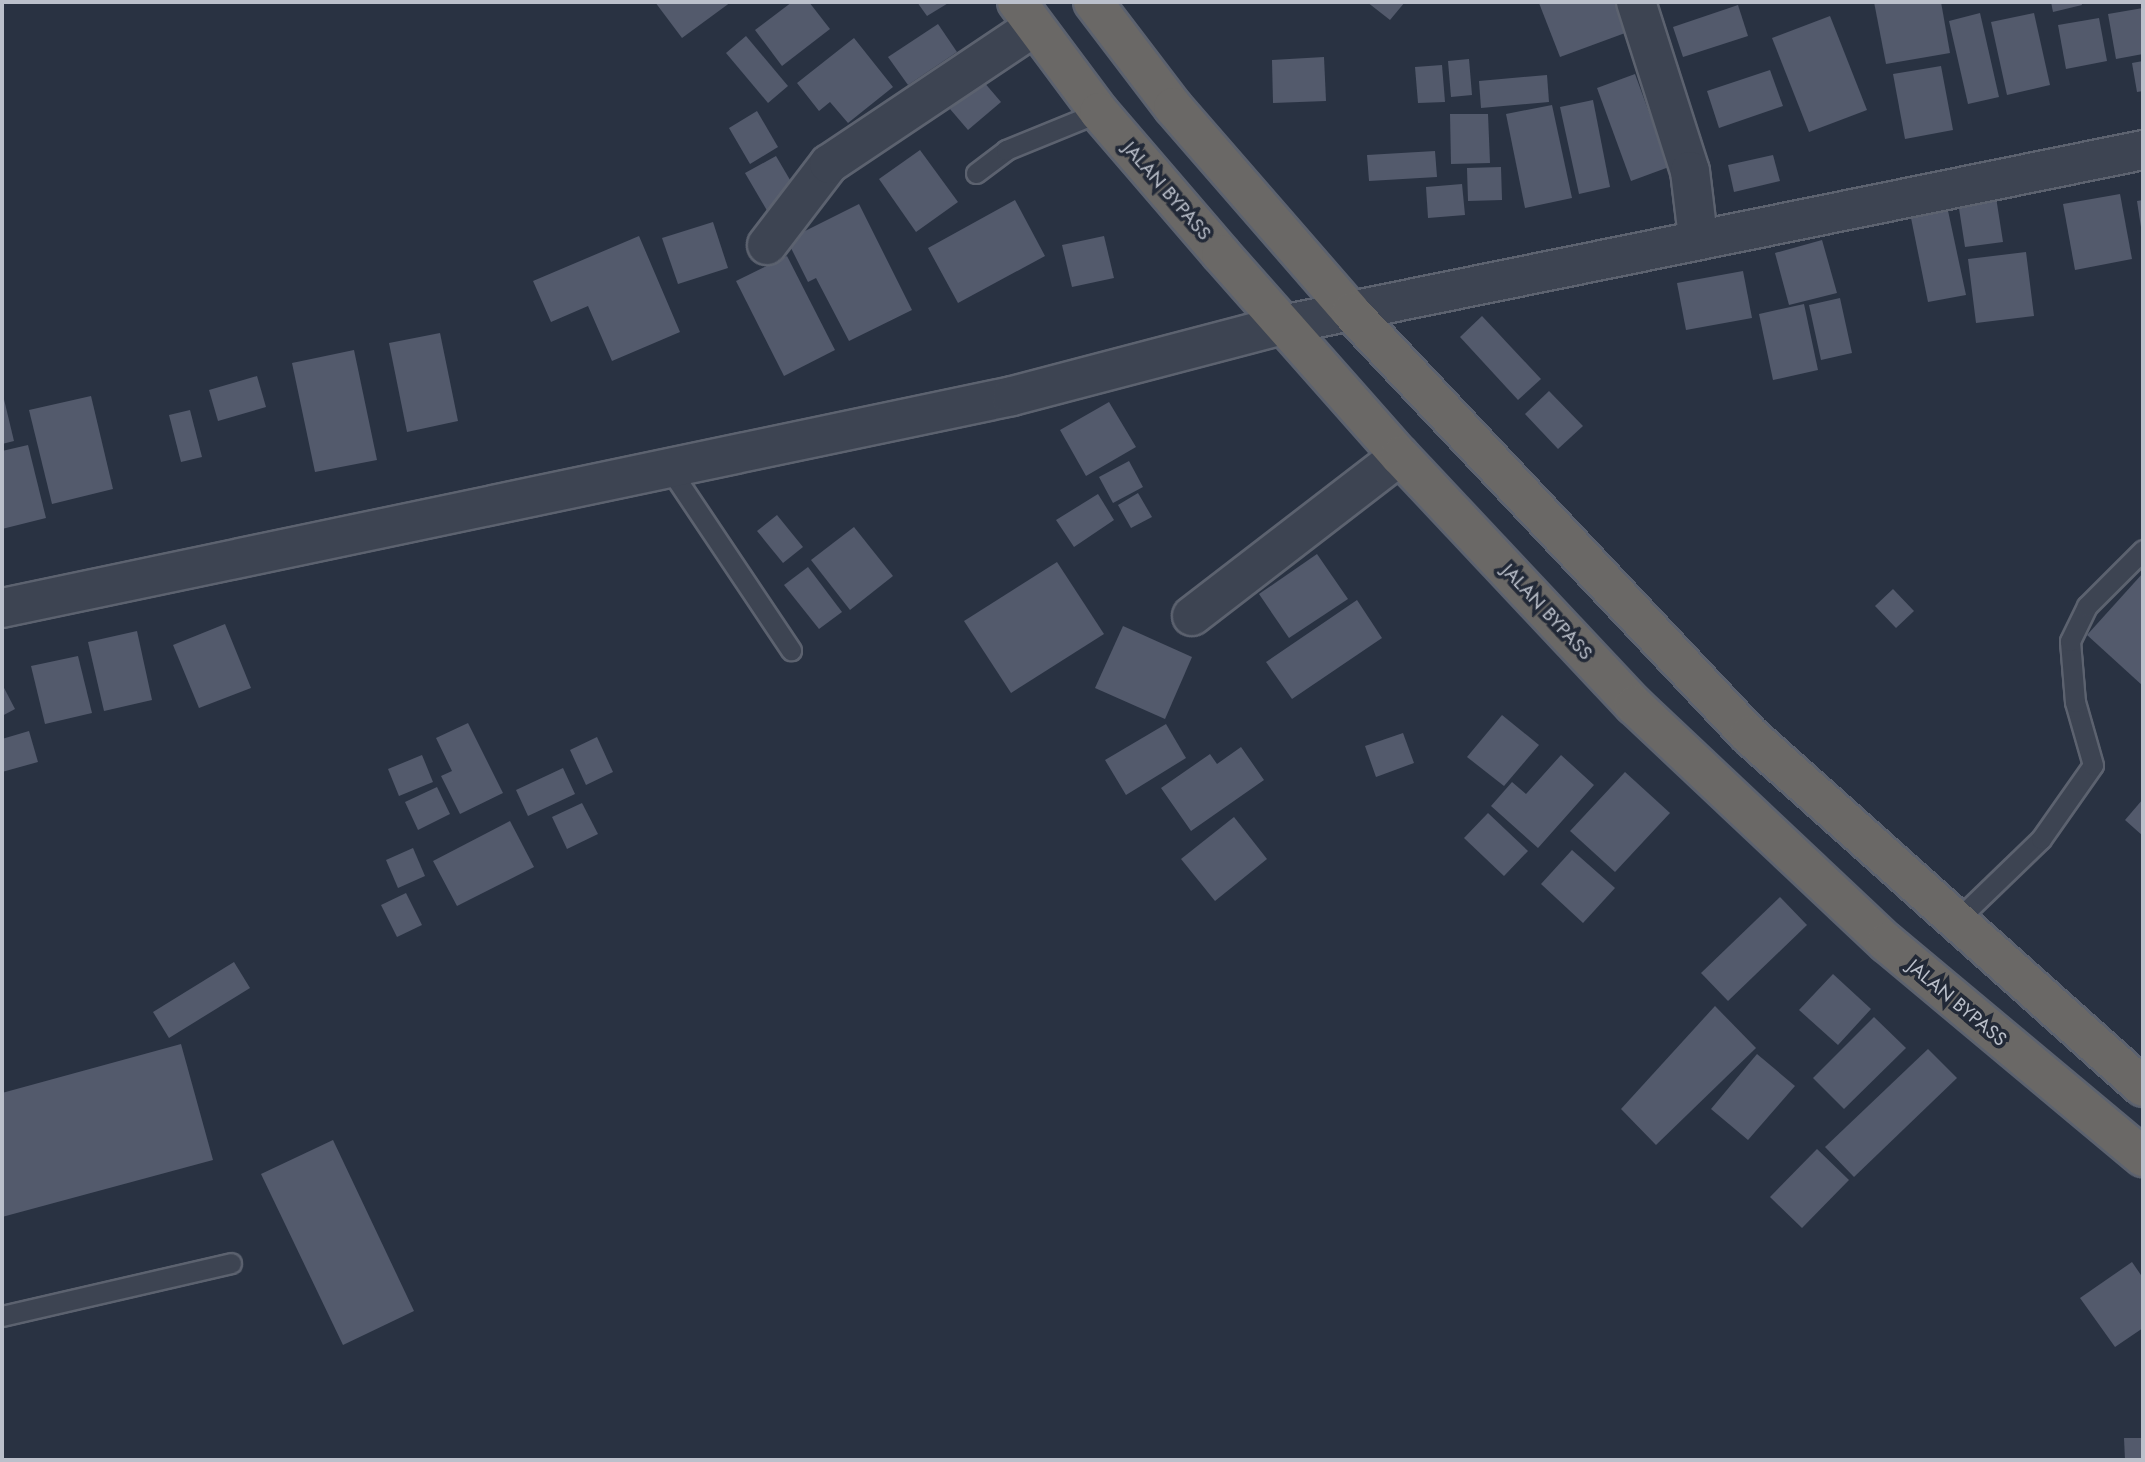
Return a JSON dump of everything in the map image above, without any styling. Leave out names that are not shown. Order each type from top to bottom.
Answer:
[{"type":"highway","points":[[1093,2],[1173,107],[1351,312],[1749,735],[1954,923],[2143,1087]]},
{"type":"highway","name":"JALAN BYPASS","points":[[1026,15],[1099,112],[1400,456],[1634,705],[1887,943],[2143,1157]]},
{"type":"street","points":[[1636,2],[1690,171],[1698,237]]},
{"type":"street","points":[[767,245],[828,164],[1026,15]]},
{"type":"street","points":[[2,608],[667,465],[1012,396],[1287,324],[1698,237],[2143,150]]},
{"type":"street","points":[[1192,616],[1400,456]]},
{"type":"lane","points":[[976,173],[1015,146],[1099,112]]},
{"type":"lane","points":[[667,465],[791,650]]},
{"type":"lane","points":[[1954,923],[2041,839],[2093,765],[2076,702],[2070,641],[2087,606],[2143,550]]},
{"type":"lane","points":[[2,1316],[231,1263]]},
{"type":"building","points":[[655,2],[731,2],[682,38]]},
{"type":"building","points":[[792,2],[809,2],[830,29],[782,66],[755,30]]},
{"type":"building","points":[[917,2],[950,2],[927,16]]},
{"type":"building","points":[[1367,2],[1405,2],[1390,20]]},
{"type":"building","points":[[1626,2],[1636,29],[1560,57],[1539,3]]},
{"type":"building","points":[[1874,2],[1941,2],[1950,53],[1886,64]]},
{"type":"building","points":[[2051,2],[2081,2],[2082,5],[2053,12]]},
{"type":"building","points":[[1738,5],[1748,36],[1683,57],[1673,27]]},
{"type":"building","points":[[2143,8],[2143,54],[2116,59],[2108,14]]},
{"type":"building","points":[[1980,13],[1999,97],[1968,104],[1949,21]]},
{"type":"building","points":[[2034,13],[2050,85],[2007,95],[1991,22]]},
{"type":"building","points":[[1830,16],[1867,110],[1809,132],[1772,38]]},
{"type":"building","points":[[2099,18],[2107,61],[2066,69],[2058,25]]},
{"type":"building","points":[[938,24],[957,52],[908,85],[888,57]]},
{"type":"building","points":[[746,36],[788,86],[768,103],[726,53]]},
{"type":"building","points":[[854,38],[893,87],[848,123],[830,102],[819,111],[797,83]]},
{"type":"building","points":[[1324,57],[1326,101],[1273,103],[1272,60]]},
{"type":"building","points":[[1469,59],[1472,95],[1451,97],[1448,61]]},
{"type":"building","points":[[2143,61],[2143,91],[2137,92],[2132,63]]},
{"type":"building","points":[[1442,65],[1445,102],[1418,103],[1415,67]]},
{"type":"building","points":[[1941,66],[1953,130],[1905,139],[1893,74]]},
{"type":"building","points":[[1770,70],[1783,106],[1719,128],[1707,91]]},
{"type":"building","points":[[1635,74],[1669,167],[1631,181],[1597,88]]},
{"type":"building","points":[[1547,75],[1549,102],[1481,108],[1479,81]]},
{"type":"building","points":[[983,81],[1001,102],[968,130],[950,109]]},
{"type":"building","points":[[1593,100],[1610,187],[1579,194],[1560,107]]},
{"type":"building","points":[[1552,105],[1572,198],[1525,208],[1506,114]]},
{"type":"building","points":[[757,111],[778,147],[750,164],[729,128]]},
{"type":"building","points":[[1450,114],[1488,114],[1490,163],[1451,164]]},
{"type":"building","points":[[920,150],[958,202],[916,232],[879,179]]},
{"type":"building","points":[[1435,151],[1437,177],[1369,181],[1367,155]]},
{"type":"building","points":[[1773,155],[1780,181],[1734,192],[1728,165]]},
{"type":"building","points":[[776,156],[800,197],[769,214],[745,173]]},
{"type":"building","points":[[1501,167],[1502,200],[1468,201],[1467,168]]},
{"type":"building","points":[[1462,184],[1465,215],[1428,218],[1426,187]]},
{"type":"building","points":[[2120,194],[2132,259],[2075,270],[2063,204]]},
{"type":"building","points":[[1996,197],[2003,242],[1965,247],[1958,202]]},
{"type":"building","points":[[1015,200],[1045,256],[958,303],[928,248]]},
{"type":"building","points":[[2143,200],[2143,233],[2142,234],[2137,201]]},
{"type":"building","points":[[859,204],[912,310],[849,341],[816,278],[808,282],[787,240]]},
{"type":"building","points":[[1947,206],[1966,295],[1928,302],[1910,213]]},
{"type":"building","points":[[713,222],[728,268],[678,284],[662,238]]},
{"type":"building","points":[[639,236],[680,332],[612,361],[588,306],[551,322],[533,281]]},
{"type":"building","points":[[1104,236],[1114,278],[1072,287],[1062,245]]},
{"type":"building","points":[[1822,240],[1837,293],[1789,305],[1775,253]]},
{"type":"building","points":[[2026,252],[2034,316],[1976,323],[1968,259]]},
{"type":"building","points":[[787,256],[835,350],[784,376],[736,281]]},
{"type":"building","points":[[1743,271],[1752,318],[1686,330],[1677,283]]},
{"type":"building","points":[[1840,298],[1852,353],[1821,360],[1809,305]]},
{"type":"building","points":[[1804,304],[1818,370],[1773,380],[1759,314]]},
{"type":"building","points":[[1482,316],[1541,379],[1518,400],[1460,337]]},
{"type":"building","points":[[440,333],[458,421],[407,432],[389,343]]},
{"type":"building","points":[[354,350],[377,460],[315,472],[292,363]]},
{"type":"building","points":[[257,376],[266,407],[218,421],[209,390]]},
{"type":"building","points":[[2,391],[14,441],[2,444]]},
{"type":"building","points":[[1549,391],[1583,426],[1558,449],[1525,414]]},
{"type":"building","points":[[91,396],[113,489],[52,504],[29,410]]},
{"type":"building","points":[[1109,402],[1136,447],[1086,476],[1060,430]]},
{"type":"building","points":[[190,410],[202,457],[181,462],[169,415]]},
{"type":"building","points":[[28,445],[46,518],[2,529],[2,451]]},
{"type":"building","points":[[1129,461],[1143,487],[1113,503],[1099,477]]},
{"type":"building","points":[[1138,493],[1152,517],[1131,528],[1118,505]]},
{"type":"building","points":[[1098,494],[1114,520],[1074,547],[1056,520]]},
{"type":"building","points":[[777,515],[803,547],[783,563],[757,531]]},
{"type":"building","points":[[854,527],[893,576],[850,610],[811,560]]},
{"type":"building","points":[[1317,554],[1348,599],[1289,638],[1259,594]]},
{"type":"building","points":[[1057,562],[1104,634],[1011,693],[964,621]]},
{"type":"building","points":[[808,567],[842,612],[819,629],[784,585]]},
{"type":"building","points":[[2143,573],[2143,686],[2087,635]]},
{"type":"building","points":[[1893,589],[1914,611],[1896,628],[1875,606]]},
{"type":"building","points":[[1357,600],[1382,638],[1292,699],[1266,662]]},
{"type":"building","points":[[225,624],[251,688],[199,708],[173,645]]},
{"type":"building","points":[[1123,626],[1192,657],[1165,719],[1095,688]]},
{"type":"building","points":[[137,631],[152,700],[104,711],[88,642]]},
{"type":"building","points":[[78,656],[92,713],[45,724],[31,666]]},
{"type":"building","points":[[2,684],[15,709],[2,716]]},
{"type":"building","points":[[1502,715],[1539,745],[1504,786],[1467,757]]},
{"type":"building","points":[[468,723],[503,793],[460,814],[441,776],[452,771],[436,738]]},
{"type":"building","points":[[1166,724],[1186,758],[1126,795],[1105,760]]},
{"type":"building","points":[[29,731],[38,762],[2,772],[2,739]]},
{"type":"building","points":[[1403,733],[1414,763],[1376,777],[1365,746]]},
{"type":"building","points":[[597,737],[613,772],[586,785],[570,750]]},
{"type":"building","points":[[1241,747],[1264,780],[1191,831],[1161,788],[1210,754],[1217,764]]},
{"type":"building","points":[[422,755],[433,782],[399,796],[388,769]]},
{"type":"building","points":[[1561,755],[1594,785],[1538,848],[1491,806],[1512,782],[1526,794]]},
{"type":"building","points":[[563,768],[575,794],[528,816],[516,790]]},
{"type":"building","points":[[1625,772],[1670,813],[1615,872],[1570,831]]},
{"type":"building","points":[[437,787],[450,814],[418,830],[405,802]]},
{"type":"building","points":[[2143,799],[2143,836],[2125,820]]},
{"type":"building","points":[[582,803],[598,834],[567,849],[552,817]]},
{"type":"building","points":[[1488,813],[1528,851],[1504,876],[1464,838]]},
{"type":"building","points":[[1234,817],[1267,859],[1215,901],[1181,859]]},
{"type":"building","points":[[510,821],[534,867],[457,906],[433,861]]},
{"type":"building","points":[[413,848],[425,876],[398,888],[386,860]]},
{"type":"building","points":[[1572,850],[1615,888],[1583,923],[1541,884]]},
{"type":"building","points":[[406,893],[422,925],[397,937],[381,905]]},
{"type":"building","points":[[1780,897],[1807,925],[1728,1001],[1701,973]]},
{"type":"building","points":[[234,962],[250,988],[169,1038],[153,1012]]},
{"type":"building","points":[[1833,974],[1871,1009],[1838,1045],[1799,1010]]},
{"type":"building","points":[[1715,1006],[1756,1048],[1656,1145],[1621,1109]]},
{"type":"building","points":[[1874,1017],[1906,1048],[1844,1109],[1813,1078]]},
{"type":"building","points":[[181,1044],[213,1160],[2,1217],[2,1093]]},
{"type":"building","points":[[1928,1049],[1957,1078],[1854,1177],[1825,1147]]},
{"type":"building","points":[[1757,1054],[1795,1086],[1748,1140],[1711,1109]]},
{"type":"building","points":[[333,1140],[414,1311],[343,1345],[261,1174]]},
{"type":"building","points":[[1817,1149],[1849,1180],[1802,1228],[1770,1197]]},
{"type":"building","points":[[2132,1262],[2143,1278],[2143,1328],[2115,1347],[2080,1298]]},
{"type":"building","points":[[2124,1438],[2143,1438],[2143,1460],[2125,1460]]}]
